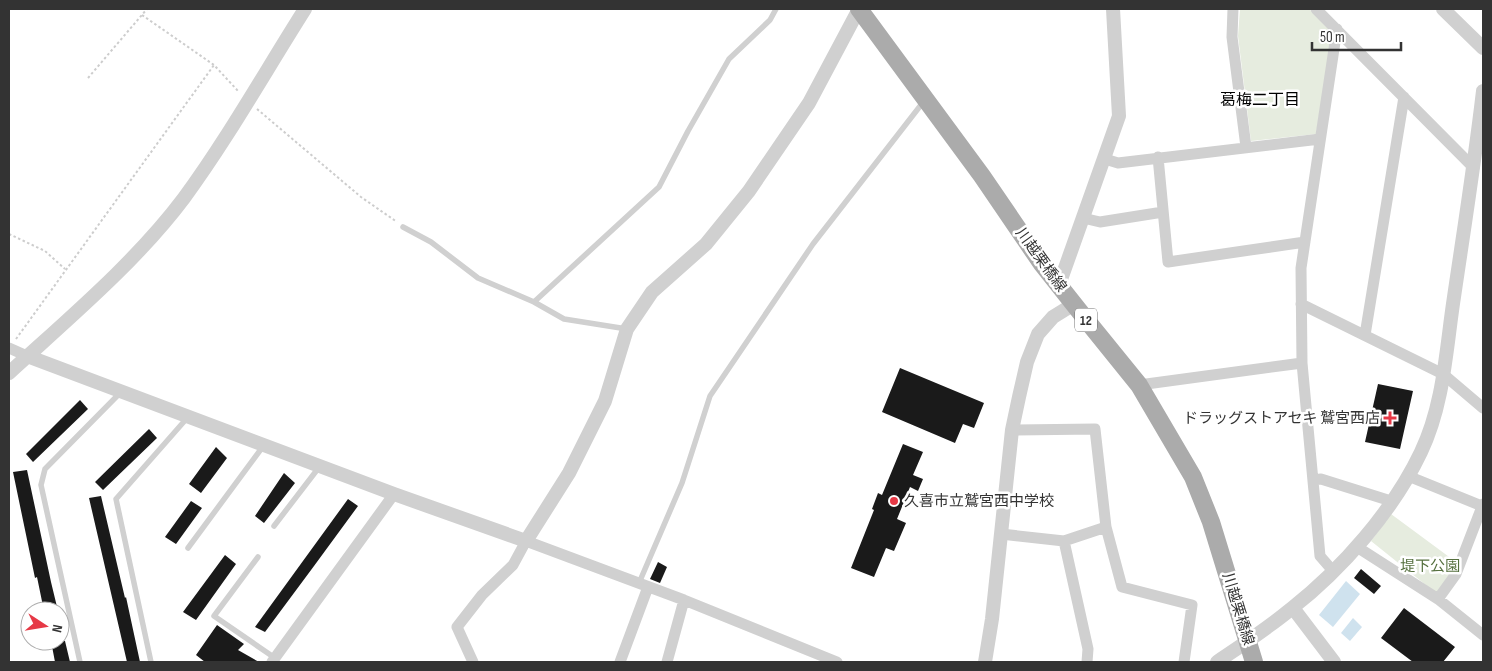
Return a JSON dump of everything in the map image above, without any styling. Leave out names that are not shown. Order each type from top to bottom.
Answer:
[{"type":"main road","name":"川越栗橋線","points":[[859,9],[1059,286],[1139,385],[1193,477],[1211,522],[1254,662]]},
{"type":"street","points":[[9,373],[129,261],[183,199],[219,147],[305,9]]},
{"type":"street","points":[[473,662],[457,627],[482,594],[513,565],[569,473],[605,401],[627,329],[652,292],[706,244],[748,192],[809,103],[859,9]]},
{"type":"street","points":[[1059,286],[1117,125],[1119,110],[1113,9]]},
{"type":"street","points":[[1233,9],[1232,37],[1246,147]]},
{"type":"street","points":[[1316,9],[1474,168]]},
{"type":"street","points":[[1443,9],[1483,48]]},
{"type":"street","points":[[1333,571],[1320,556],[1302,363],[1301,268],[1337,29]]},
{"type":"street","points":[[1217,662],[1293,608],[1333,571],[1357,546],[1391,502],[1421,452],[1434,420],[1443,374],[1474,168],[1483,91]]},
{"type":"street","points":[[1365,335],[1404,97]]},
{"type":"street","points":[[1105,159],[1118,163],[1320,138]]},
{"type":"street","points":[[1158,157],[1168,262],[1305,242]]},
{"type":"street","points":[[1083,218],[1100,222],[1163,212]]},
{"type":"street","points":[[985,662],[992,619],[1012,430],[1027,362],[1038,334],[1053,317],[1074,304]]},
{"type":"street","points":[[1301,304],[1443,374],[1483,408]]},
{"type":"street","points":[[9,348],[264,446],[684,600],[837,662]]},
{"type":"street","points":[[1139,385],[1302,363]]},
{"type":"street","points":[[1012,430],[1096,430],[1106,527],[1122,587],[1192,605],[1184,662]]},
{"type":"street","points":[[1408,476],[1483,505],[1456,574],[1438,599]]},
{"type":"street","points":[[1314,480],[1321,479],[1391,502]]},
{"type":"street","points":[[273,660],[394,494]]},
{"type":"street","points":[[1001,534],[1064,541],[1106,527]]},
{"type":"street","points":[[1064,541],[1088,649],[1087,662]]},
{"type":"street","points":[[1357,546],[1438,599],[1483,636]]},
{"type":"street","points":[[620,662],[643,585]]},
{"type":"street","points":[[667,662],[684,600]]},
{"type":"street","points":[[1293,608],[1334,662]]},
{"type":"lane","points":[[534,302],[660,187],[688,131],[729,59],[770,20],[776,9]]},
{"type":"lane","points":[[643,585],[682,484],[710,396],[813,244],[925,99]]},
{"type":"lane","points":[[403,226],[431,242],[478,278],[534,302],[564,319],[627,329]]},
{"type":"lane","points":[[80,662],[41,485],[45,469],[121,392]]},
{"type":"lane","points":[[151,662],[116,499],[188,417]]},
{"type":"lane","points":[[188,548],[264,446]]},
{"type":"lane","points":[[274,526],[320,466]]},
{"type":"lane","points":[[258,557],[214,616],[273,660]]},
{"type":"path","points":[[88,78],[147,9]]},
{"type":"path","points":[[142,15],[214,65],[248,101],[361,197],[403,226]]},
{"type":"path","points":[[9,348],[214,65]]},
{"type":"path","points":[[9,234],[45,251],[65,269]]},
{"type":"green space","points":[[1240,9],[1309,9],[1333,31],[1316,134],[1251,141],[1238,36]]},
{"type":"green space","name":"堤下公園","points":[[1391,514],[1456,562],[1437,594],[1371,541]]},
{"type":"water","points":[[1346,581],[1360,594],[1333,627],[1319,615]]},
{"type":"water","points":[[1353,618],[1362,627],[1350,641],[1341,633]]},
{"type":"building","points":[[900,368],[984,403],[974,428],[963,424],[955,443],[882,412]]},
{"type":"building","points":[[1378,384],[1413,391],[1400,449],[1365,442]]},
{"type":"building","points":[[80,400],[88,409],[33,462],[26,454]]},
{"type":"building","points":[[149,429],[157,438],[103,490],[95,482]]},
{"type":"building","points":[[903,444],[923,452],[913,475],[923,479],[918,491],[910,487],[897,519],[906,523],[894,551],[886,548],[874,577],[851,568],[874,510],[872,509],[878,493],[882,495]]},
{"type":"building","points":[[216,447],[227,458],[201,493],[189,484]]},
{"type":"building","points":[[27,470],[56,601],[42,601],[37,577],[35,578],[13,472]]},
{"type":"building","points":[[284,473],[295,483],[264,523],[255,516]]},
{"type":"building","points":[[101,496],[140,662],[127,662],[89,498]]},
{"type":"building","points":[[348,499],[358,506],[265,632],[255,627]]},
{"type":"building","points":[[191,501],[202,508],[176,544],[165,537]]},
{"type":"building","points":[[225,555],[236,564],[196,620],[183,612]]},
{"type":"building","points":[[658,562],[667,567],[660,583],[650,579]]},
{"type":"building","points":[[1361,569],[1381,586],[1374,594],[1354,578]]},
{"type":"building","points":[[1404,608],[1455,647],[1443,662],[1413,662],[1381,638]]},
{"type":"building","points":[[217,625],[244,644],[238,650],[259,662],[205,662],[196,655]]},
{"type":"building","points":[[53,651],[67,651],[70,662],[55,662]]},
{"type":"place","name":"ドラッグストアセキ 鷲宮西店","points":[[1390,418]]},
{"type":"place","name":"久喜市立鷲宮西中学校","points":[[894,501]]},
{"type":"district","name":"葛梅二丁目","points":[[1260,100]]}]
